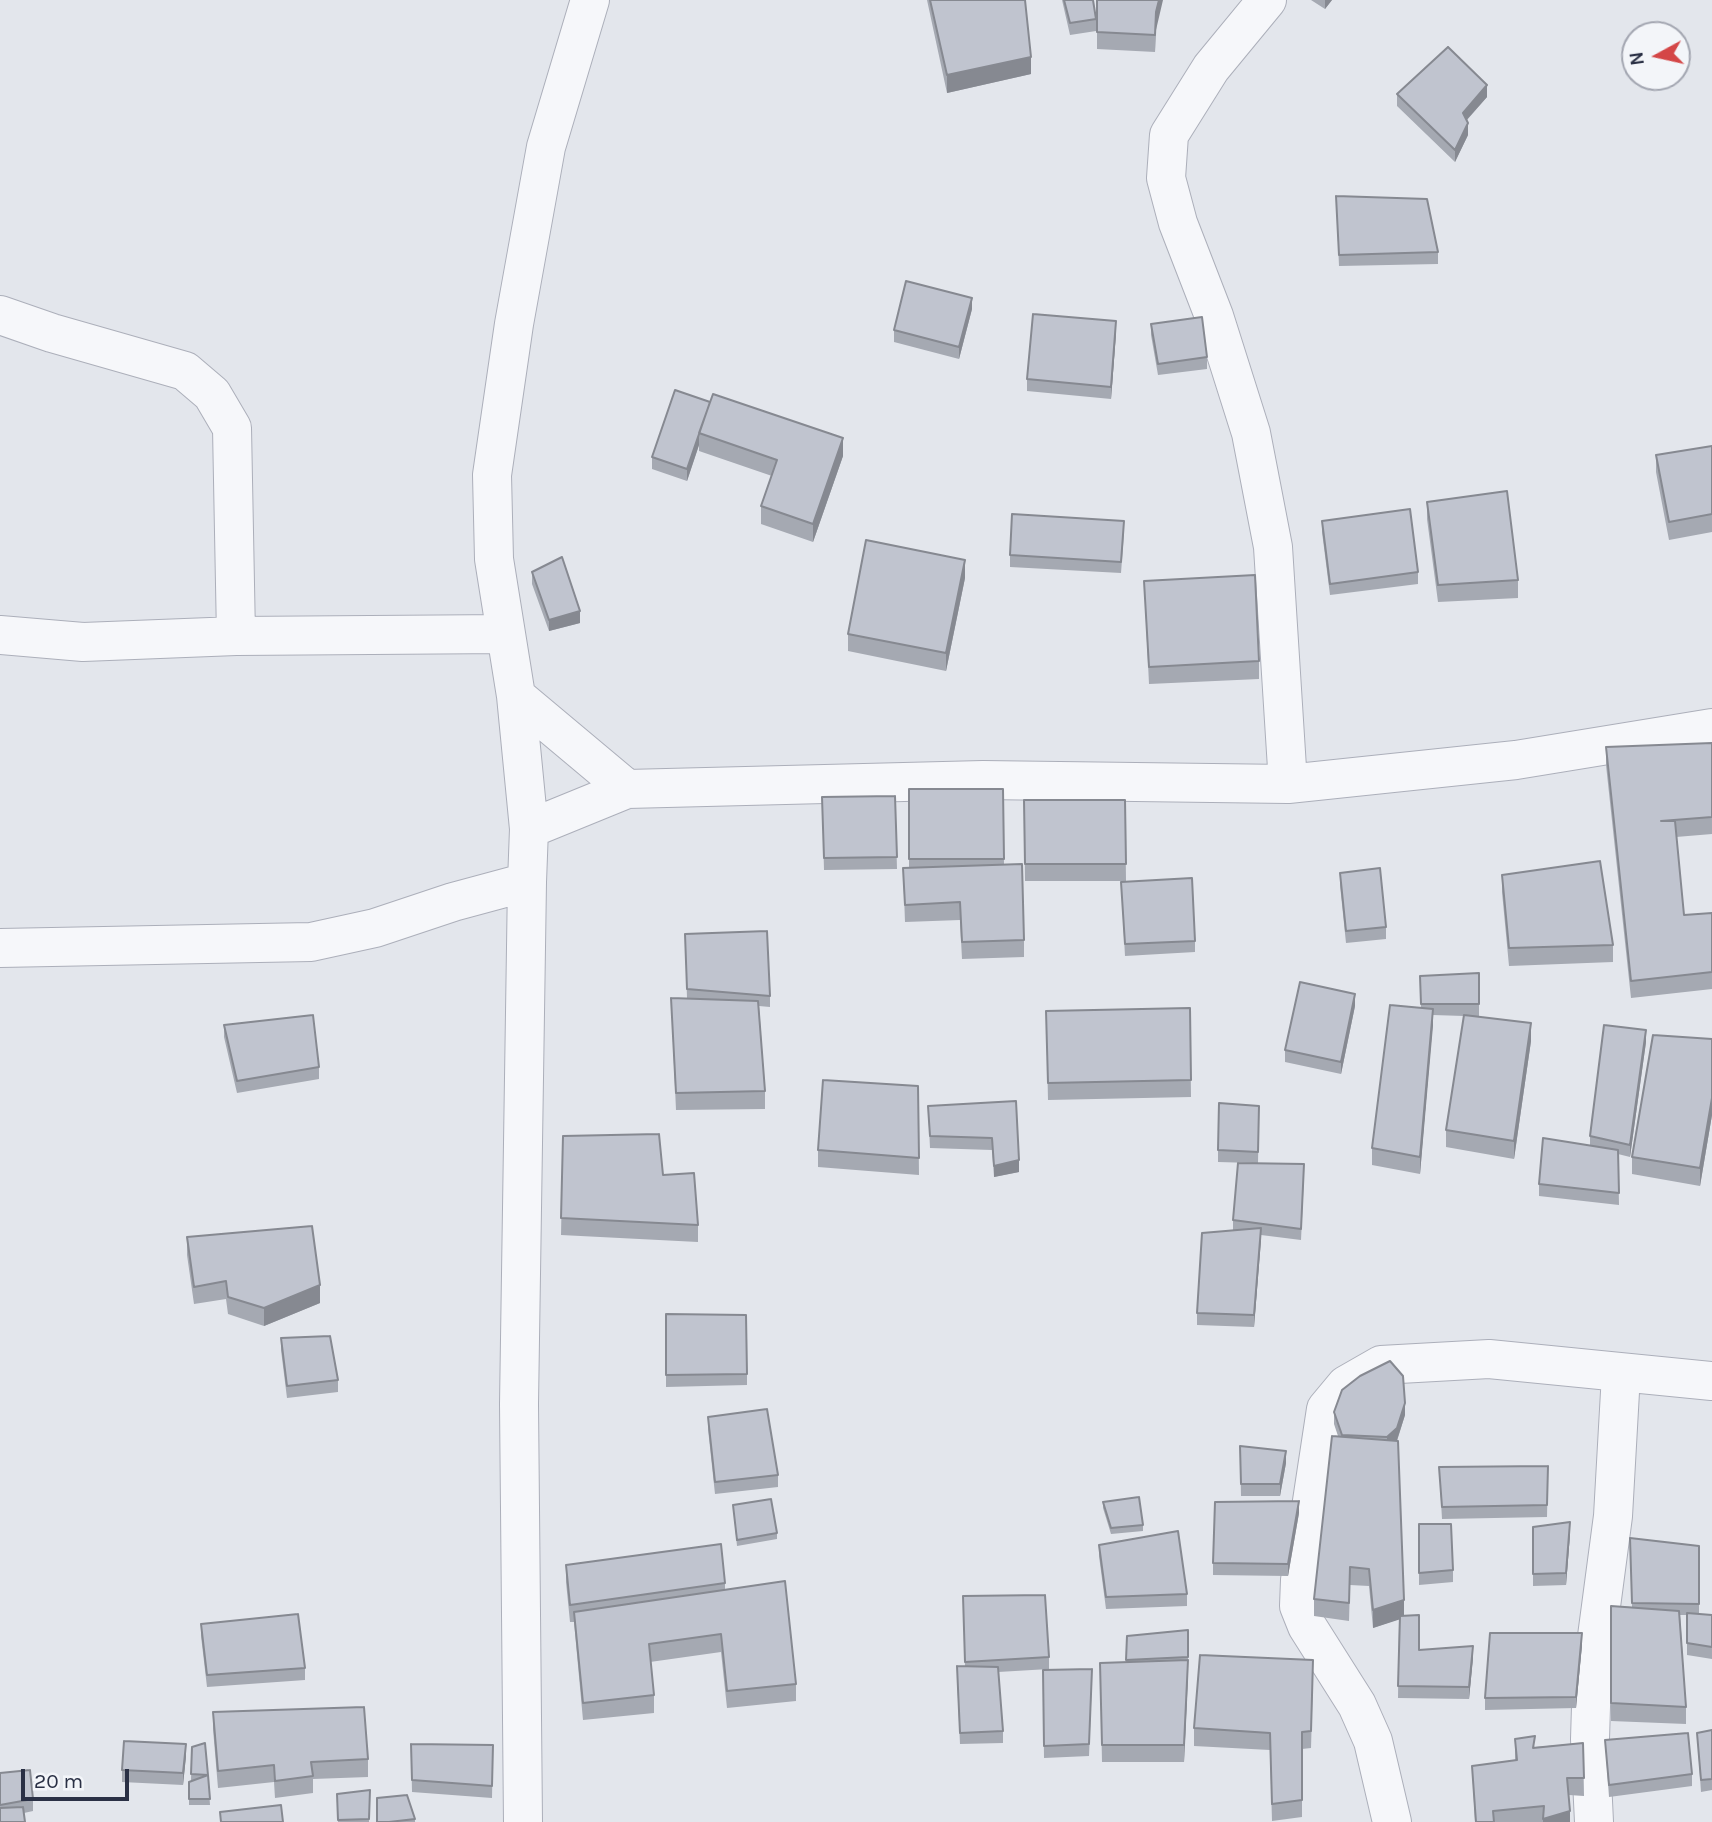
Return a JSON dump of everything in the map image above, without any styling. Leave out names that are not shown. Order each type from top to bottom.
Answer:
[{"type":"street","points":[[523,1822],[519,1404],[529,830],[516,696],[494,559],[492,475],[514,324],[546,147],[590,0]]},
{"type":"street","points":[[1266,0],[1211,68],[1169,135],[1166,178],[1178,223],[1214,316],[1251,433],[1273,547],[1288,784]]},
{"type":"street","points":[[0,315],[52,333],[185,370],[212,394],[232,428],[236,636]]},
{"type":"street","points":[[0,635],[83,642],[236,636],[506,634]]},
{"type":"street","points":[[516,696],[627,789]]},
{"type":"street","points":[[529,830],[627,789],[983,780],[1288,784],[1516,760],[1712,728]]},
{"type":"street","points":[[0,948],[311,942],[375,928],[453,902],[527,882]]},
{"type":"street","points":[[1392,1822],[1373,1741],[1357,1705],[1307,1626],[1300,1606],[1300,1580],[1326,1409],[1346,1385],[1381,1365],[1489,1359],[1712,1381]]},
{"type":"street","points":[[1594,1822],[1590,1740],[1592,1674],[1613,1516],[1621,1374]]},
{"type":"building","points":[[930,0],[1025,0],[1031,57],[947,75]]},
{"type":"building","points":[[1064,0],[1093,0],[1096,19],[1070,23]]},
{"type":"building","points":[[1097,0],[1159,0],[1155,35],[1097,32]]},
{"type":"building","points":[[1448,47],[1487,85],[1463,113],[1468,123],[1455,150],[1397,94]]},
{"type":"building","points":[[1336,196],[1427,199],[1438,252],[1339,255]]},
{"type":"building","points":[[906,281],[972,298],[959,347],[894,330]]},
{"type":"building","points":[[1033,314],[1116,321],[1111,387],[1027,379]]},
{"type":"building","points":[[1202,317],[1207,357],[1158,364],[1151,324]]},
{"type":"building","points":[[675,390],[710,402],[687,469],[652,457]]},
{"type":"building","points":[[713,394],[843,438],[813,524],[761,506],[777,460],[699,433]]},
{"type":"building","points":[[1712,446],[1712,514],[1669,522],[1656,455]]},
{"type":"building","points":[[1507,491],[1518,580],[1438,585],[1427,502]]},
{"type":"building","points":[[1410,509],[1418,572],[1330,584],[1322,521]]},
{"type":"building","points":[[1012,514],[1124,521],[1121,562],[1010,555]]},
{"type":"building","points":[[866,540],[965,560],[946,653],[848,634]]},
{"type":"building","points":[[562,557],[580,611],[549,620],[532,572]]},
{"type":"building","points":[[1255,575],[1259,661],[1149,667],[1144,581]]},
{"type":"building","points":[[1712,743],[1712,817],[1661,821],[1675,821],[1684,915],[1712,913],[1712,972],[1631,981],[1606,747]]},
{"type":"building","points":[[909,789],[1003,789],[1004,859],[909,859]]},
{"type":"building","points":[[895,796],[897,857],[824,858],[822,797]]},
{"type":"building","points":[[1024,800],[1125,800],[1126,864],[1025,864]]},
{"type":"building","points":[[1600,861],[1613,945],[1509,948],[1502,875]]},
{"type":"building","points":[[1022,864],[1024,940],[962,942],[960,902],[905,905],[903,868]]},
{"type":"building","points":[[1380,868],[1386,927],[1346,931],[1340,873]]},
{"type":"building","points":[[1192,878],[1195,941],[1125,944],[1121,882]]},
{"type":"building","points":[[767,931],[770,996],[687,989],[685,934]]},
{"type":"building","points":[[1479,973],[1479,1004],[1421,1004],[1420,976]]},
{"type":"building","points":[[1300,982],[1355,994],[1341,1062],[1285,1050]]},
{"type":"building","points":[[671,998],[758,1001],[765,1091],[676,1093]]},
{"type":"building","points":[[1390,1005],[1433,1009],[1420,1157],[1372,1148]]},
{"type":"building","points":[[1190,1008],[1191,1080],[1048,1083],[1046,1011]]},
{"type":"building","points":[[313,1015],[319,1067],[237,1081],[224,1025]]},
{"type":"building","points":[[1464,1015],[1531,1023],[1514,1141],[1446,1130]]},
{"type":"building","points":[[1604,1025],[1646,1030],[1630,1145],[1590,1136]]},
{"type":"building","points":[[1653,1035],[1712,1039],[1712,1098],[1700,1168],[1632,1157]]},
{"type":"building","points":[[823,1080],[918,1086],[919,1158],[818,1150]]},
{"type":"building","points":[[1016,1101],[1019,1160],[994,1166],[992,1138],[930,1136],[928,1106]]},
{"type":"building","points":[[1219,1103],[1259,1106],[1258,1152],[1218,1150]]},
{"type":"building","points":[[659,1134],[663,1175],[694,1173],[698,1225],[561,1218],[563,1136]]},
{"type":"building","points":[[1543,1138],[1618,1150],[1619,1193],[1539,1184]]},
{"type":"building","points":[[1238,1163],[1304,1164],[1301,1229],[1233,1220]]},
{"type":"building","points":[[312,1226],[320,1285],[264,1308],[228,1297],[226,1281],[194,1287],[187,1237]]},
{"type":"building","points":[[1261,1228],[1254,1315],[1197,1313],[1202,1233]]},
{"type":"building","points":[[666,1314],[746,1315],[747,1374],[666,1375]]},
{"type":"building","points":[[330,1336],[338,1380],[287,1386],[281,1338]]},
{"type":"building","points":[[1390,1361],[1403,1376],[1405,1403],[1397,1428],[1387,1437],[1342,1435],[1334,1412],[1342,1390],[1360,1376]]},
{"type":"building","points":[[767,1409],[778,1475],[715,1482],[708,1417]]},
{"type":"building","points":[[1332,1436],[1398,1441],[1404,1600],[1373,1610],[1369,1569],[1350,1567],[1349,1603],[1314,1599]]},
{"type":"building","points":[[1240,1446],[1286,1451],[1280,1484],[1241,1484]]},
{"type":"building","points":[[1548,1466],[1547,1505],[1442,1507],[1439,1467]]},
{"type":"building","points":[[1139,1497],[1143,1525],[1111,1528],[1103,1502]]},
{"type":"building","points":[[771,1499],[777,1533],[737,1540],[733,1505]]},
{"type":"building","points":[[1299,1501],[1288,1564],[1213,1563],[1215,1502]]},
{"type":"building","points":[[1570,1522],[1566,1573],[1533,1574],[1533,1527]]},
{"type":"building","points":[[1419,1524],[1451,1524],[1453,1570],[1419,1573]]},
{"type":"building","points":[[1178,1531],[1187,1594],[1106,1597],[1099,1545]]},
{"type":"building","points":[[1630,1538],[1699,1546],[1699,1604],[1632,1603]]},
{"type":"building","points":[[721,1544],[725,1583],[570,1605],[566,1565]]},
{"type":"building","points":[[785,1581],[796,1684],[727,1691],[721,1634],[649,1644],[654,1695],[583,1703],[574,1612]]},
{"type":"building","points":[[1045,1595],[1049,1657],[965,1662],[963,1596]]},
{"type":"building","points":[[1611,1606],[1679,1611],[1686,1707],[1611,1703]]},
{"type":"building","points":[[1687,1613],[1712,1615],[1712,1647],[1687,1643]]},
{"type":"building","points":[[298,1614],[305,1668],[207,1675],[201,1624]]},
{"type":"building","points":[[1419,1615],[1419,1650],[1473,1646],[1469,1687],[1398,1686],[1400,1616]]},
{"type":"building","points":[[1188,1630],[1188,1657],[1126,1660],[1127,1636]]},
{"type":"building","points":[[1490,1633],[1582,1633],[1576,1697],[1485,1698]]},
{"type":"building","points":[[1200,1655],[1313,1660],[1311,1731],[1302,1732],[1302,1800],[1272,1804],[1270,1733],[1194,1728]]},
{"type":"building","points":[[1188,1660],[1184,1745],[1102,1745],[1100,1663]]},
{"type":"building","points":[[957,1666],[998,1667],[1003,1731],[960,1733]]},
{"type":"building","points":[[1092,1669],[1089,1744],[1044,1746],[1043,1670]]},
{"type":"building","points":[[364,1707],[368,1759],[311,1762],[313,1776],[275,1781],[274,1765],[218,1771],[213,1712]]},
{"type":"building","points":[[1712,1730],[1712,1779],[1701,1780],[1697,1733]]},
{"type":"building","points":[[1688,1733],[1692,1774],[1609,1785],[1605,1740]]},
{"type":"building","points":[[1535,1736],[1533,1748],[1583,1743],[1584,1778],[1567,1778],[1570,1811],[1543,1819],[1544,1806],[1493,1811],[1494,1822],[1476,1822],[1472,1766],[1517,1760],[1515,1739]]},
{"type":"building","points":[[124,1741],[186,1744],[183,1773],[122,1770]]},
{"type":"building","points":[[205,1743],[208,1775],[191,1774],[192,1747]]},
{"type":"building","points":[[411,1744],[493,1745],[492,1786],[412,1780]]},
{"type":"building","points":[[30,1770],[33,1799],[0,1805],[0,1773]]},
{"type":"building","points":[[208,1775],[210,1799],[189,1799],[189,1782]]},
{"type":"building","points":[[370,1790],[369,1819],[338,1820],[337,1794]]},
{"type":"building","points":[[407,1795],[415,1819],[377,1822],[377,1798]]},
{"type":"building","points":[[281,1805],[283,1822],[221,1822],[220,1812]]},
{"type":"building","points":[[23,1807],[25,1822],[0,1822],[0,1808]]}]
